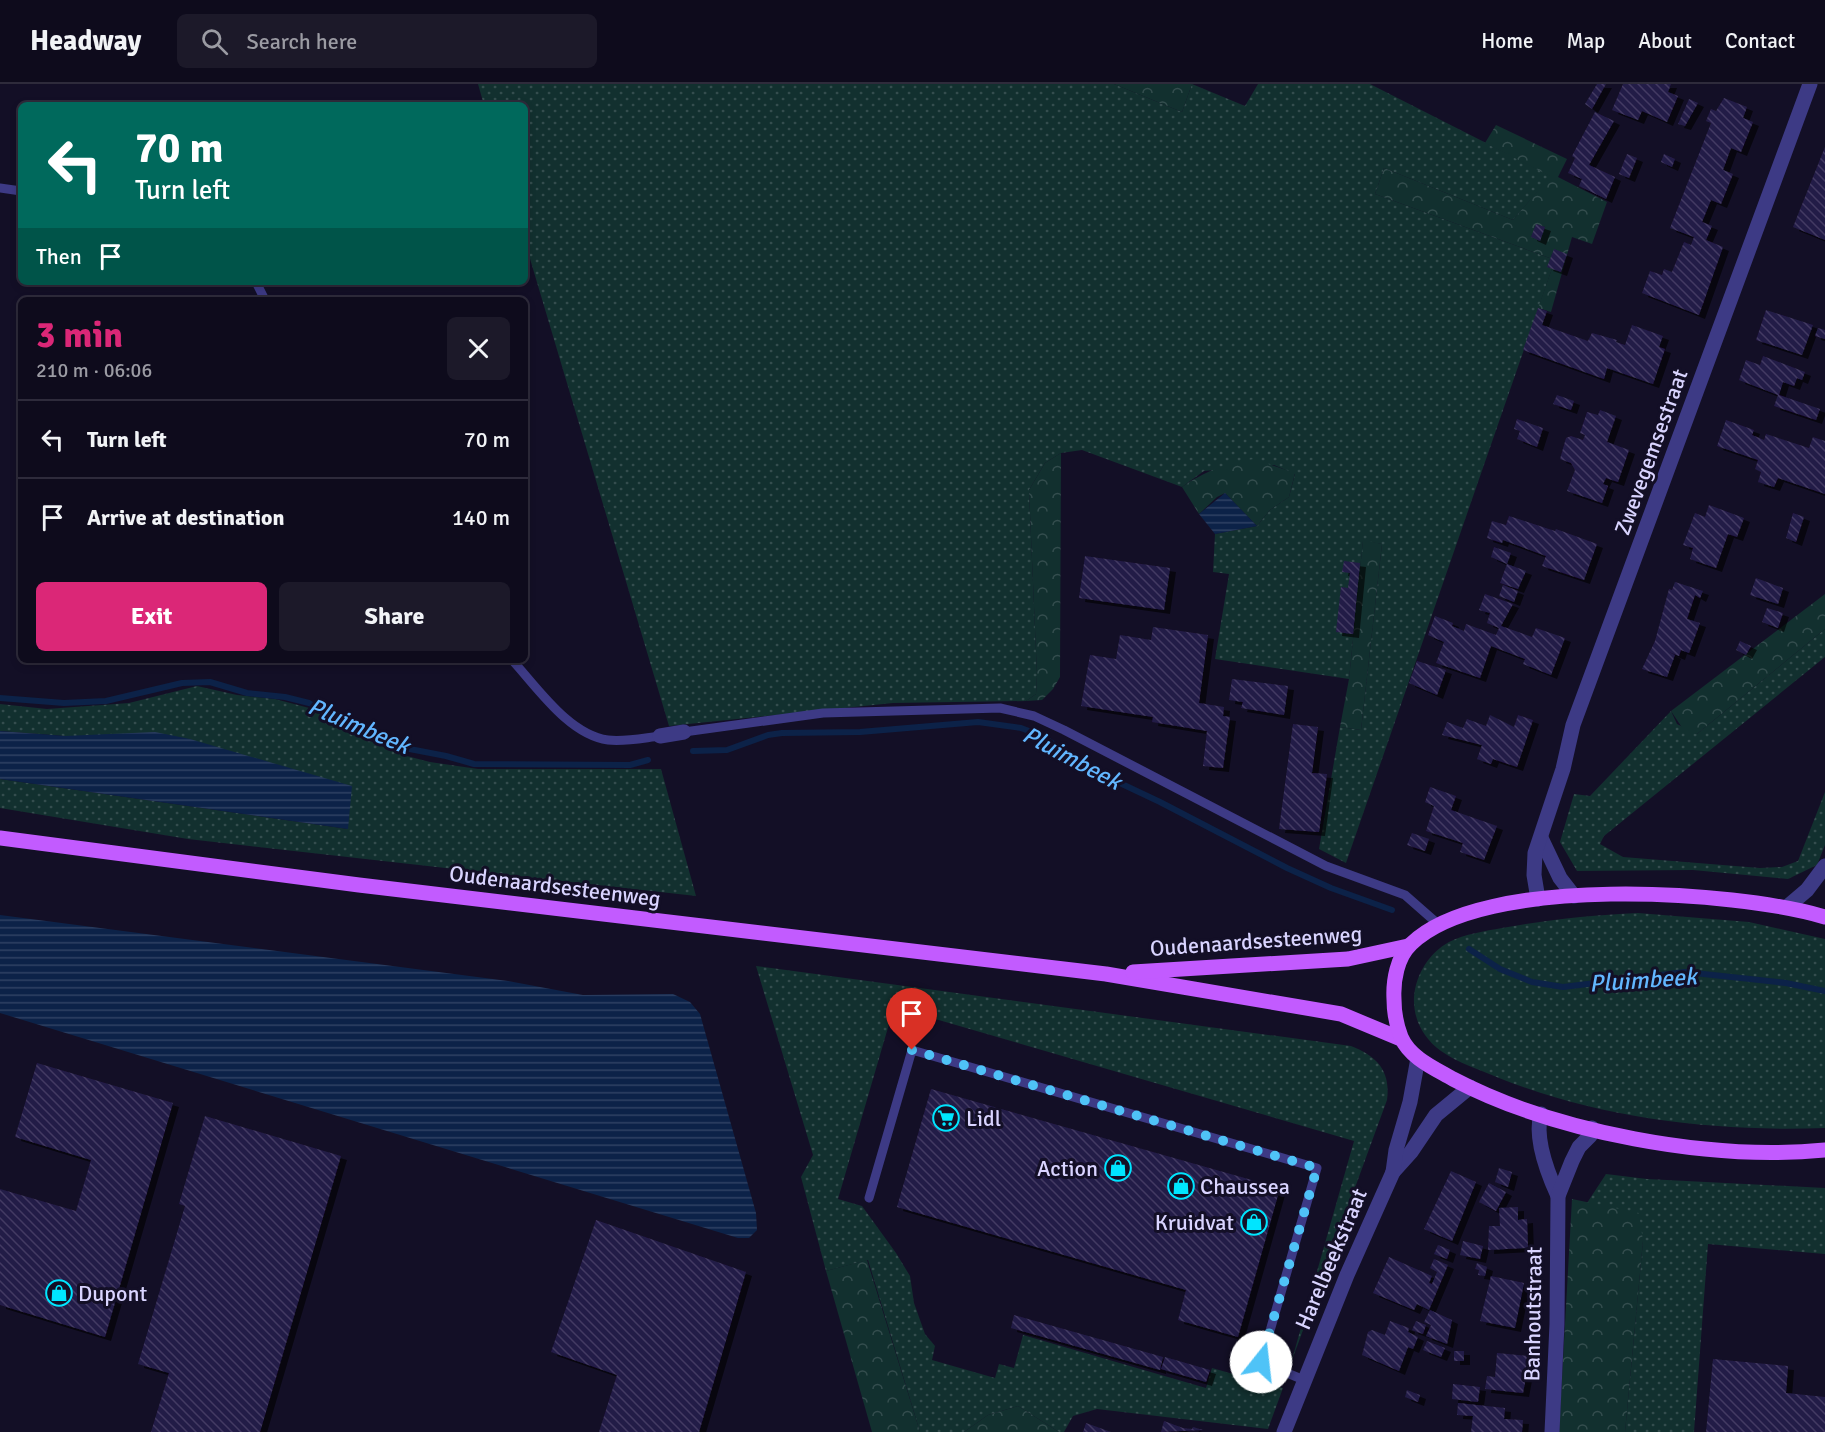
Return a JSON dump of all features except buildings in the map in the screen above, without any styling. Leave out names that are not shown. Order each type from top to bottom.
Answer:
[{"type":"main road","name":"Oudenaardsesteenweg","points":[[0,838],[359,885],[1106,974],[1341,1014],[1401,1039]]},
{"type":"main road","points":[[1825,917],[1787,907],[1647,894],[1538,899],[1458,914],[1438,924],[1408,946],[1397,968],[1393,987],[1394,1015],[1401,1039],[1418,1058],[1470,1088],[1540,1114],[1621,1136],[1721,1149],[1825,1150]]},
{"type":"main road","name":"Oudenaardsesteenweg","points":[[1106,974],[1348,959],[1408,946]]},
{"type":"street","name":"Zwevegemsestraat","points":[[1538,899],[1534,875],[1535,853],[1573,725],[1807,85]]},
{"type":"street","points":[[660,736],[684,732]]},
{"type":"street","points":[[1541,838],[1560,878],[1574,896]]},
{"type":"street","points":[[1787,907],[1807,891],[1825,866]]},
{"type":"street","name":"Harelbeekstraat","points":[[1284,1432],[1393,1172],[1418,1058]]},
{"type":"street","name":"Harelbeekstraat","points":[[1393,1172],[1411,1152],[1436,1115],[1470,1088]]},
{"type":"street","name":"Banhoutstraat","points":[[1540,1114],[1540,1135],[1558,1196],[1557,1324],[1552,1432]]},
{"type":"street","name":"Banhoutstraat","points":[[1558,1196],[1572,1161],[1579,1147],[1590,1136],[1592,1128]]},
{"type":"lane","points":[[0,188],[18,191]]},
{"type":"lane","points":[[515,663],[565,716],[587,732],[608,740],[660,736]]},
{"type":"lane","points":[[684,732],[823,713],[907,709],[1000,708],[1034,716],[1326,866],[1405,895],[1438,924]]},
{"type":"lane","points":[[869,1198],[912,1050],[1317,1168],[1261,1362],[1304,1380]]},
{"type":"green space","points":[[478,84],[1114,84],[1182,112],[1192,84],[1245,106],[1258,84],[1370,84],[1551,176],[1513,220],[1384,168],[1375,194],[1555,260],[1346,863],[1319,849],[1340,727],[1361,730],[1382,544],[1363,541],[1349,679],[1215,659],[1229,574],[1213,572],[1215,534],[1257,526],[1270,510],[1289,497],[1295,474],[1274,465],[1204,471],[1182,487],[1082,450],[1061,453],[1045,463],[1029,490],[1037,675],[1036,694],[1026,701],[893,703],[669,726],[528,252],[528,102],[483,102]]},
{"type":"green space","points":[[1114,84],[1192,84],[1182,112]]},
{"type":"green space","points":[[1496,125],[1567,159],[1558,177],[1607,202],[1592,244],[1572,237],[1551,312],[1538,308],[1555,260],[1375,194],[1384,168],[1513,220],[1550,176],[1485,143]]},
{"type":"green space","points":[[1061,453],[1060,677],[1053,689],[1042,700],[1026,701],[1036,694],[1037,675],[1029,490],[1045,463]]},
{"type":"green space","points":[[1254,459],[1295,473],[1289,497],[1270,510],[1257,526],[1225,493],[1217,497],[1199,514],[1182,487],[1216,469]]},
{"type":"green space","points":[[1363,540],[1382,544],[1361,730],[1340,727],[1349,679]]},
{"type":"green space","points":[[1825,594],[1825,629],[1697,734],[1685,732],[1671,711]]},
{"type":"green space","points":[[1825,629],[1825,657],[1604,836],[1600,844],[1623,857],[1760,868],[1782,867],[1798,861],[1825,792],[1825,845],[1817,865],[1788,879],[1693,870],[1577,871],[1560,842],[1574,794],[1590,796],[1671,711],[1677,724],[1697,734]]},
{"type":"green space","points":[[197,686],[237,695],[275,699],[313,709],[361,737],[403,755],[430,762],[478,769],[661,769],[696,896],[188,839],[0,808],[0,779],[348,829],[65,736],[0,731],[0,704],[47,709],[129,703]]},
{"type":"green space","points":[[1638,913],[1749,922],[1825,939],[1825,1128],[1742,1128],[1701,1125],[1618,1113],[1578,1104],[1538,1092],[1462,1063],[1435,1046],[1420,1027],[1415,1013],[1415,988],[1430,958],[1449,942],[1475,933],[1519,925]]},
{"type":"green space","points":[[756,966],[1351,1046],[1375,1060],[1387,1081],[1387,1100],[1291,1363],[1354,1141],[894,1007],[838,1199],[862,1206],[910,1276],[914,1303],[925,1334],[935,1346],[932,1360],[995,1378],[999,1364],[1014,1368],[1023,1335],[1206,1388],[1212,1368],[1283,1388],[1268,1429],[1097,1409],[1073,1416],[1064,1432],[1059,1432],[1018,1406],[988,1415],[964,1432],[920,1432],[868,1260],[826,1271],[801,1177],[813,1155]]},
{"type":"green space","points":[[1606,1174],[1647,1179],[1825,1188],[1825,1254],[1708,1244],[1694,1432],[1625,1432],[1643,1241],[1587,1203]]},
{"type":"green space","points":[[1572,1199],[1639,1213],[1643,1241],[1625,1432],[1559,1432]]},
{"type":"green space","points":[[867,1260],[920,1432],[872,1432],[826,1271]]},
{"type":"green space","points":[[1018,1406],[1059,1432],[964,1432],[988,1415]]},
{"type":"water","points":[[1225,493],[1257,526],[1215,534],[1199,514]]},
{"type":"water","points":[[0,731],[65,736],[155,732],[190,739],[352,786],[348,829],[0,779]]},
{"type":"water","points":[[0,915],[508,981],[583,995],[673,994],[690,1002],[700,1014],[756,1213],[757,1230],[749,1238],[738,1238],[0,1013]]},
{"type":"waterway","name":"Pluimbeek","points":[[0,698],[64,703],[106,701],[182,683],[210,682],[247,693],[285,697],[309,703],[351,728],[394,746],[474,764],[630,765],[648,760]]},
{"type":"waterway","name":"Pluimbeek","points":[[693,751],[727,750],[768,735],[782,733],[860,732],[978,722],[1021,728],[1042,736],[1086,767],[1160,802],[1287,868],[1331,888],[1392,910]]},
{"type":"waterway","name":"Pluimbeek","points":[[1469,949],[1500,969],[1532,982],[1563,987],[1685,972],[1786,983],[1825,991]]},
{"type":"place","name":"Lidl","points":[[946,1118]]},
{"type":"place","name":"Action","points":[[1118,1168]]},
{"type":"place","name":"Chaussea","points":[[1181,1186]]},
{"type":"place","name":"Kruidvat","points":[[1254,1222]]},
{"type":"place","name":"Dupont","points":[[59,1293]]},
{"type":"route","points":[[912,1050],[1317,1168],[1261,1362]]}]
